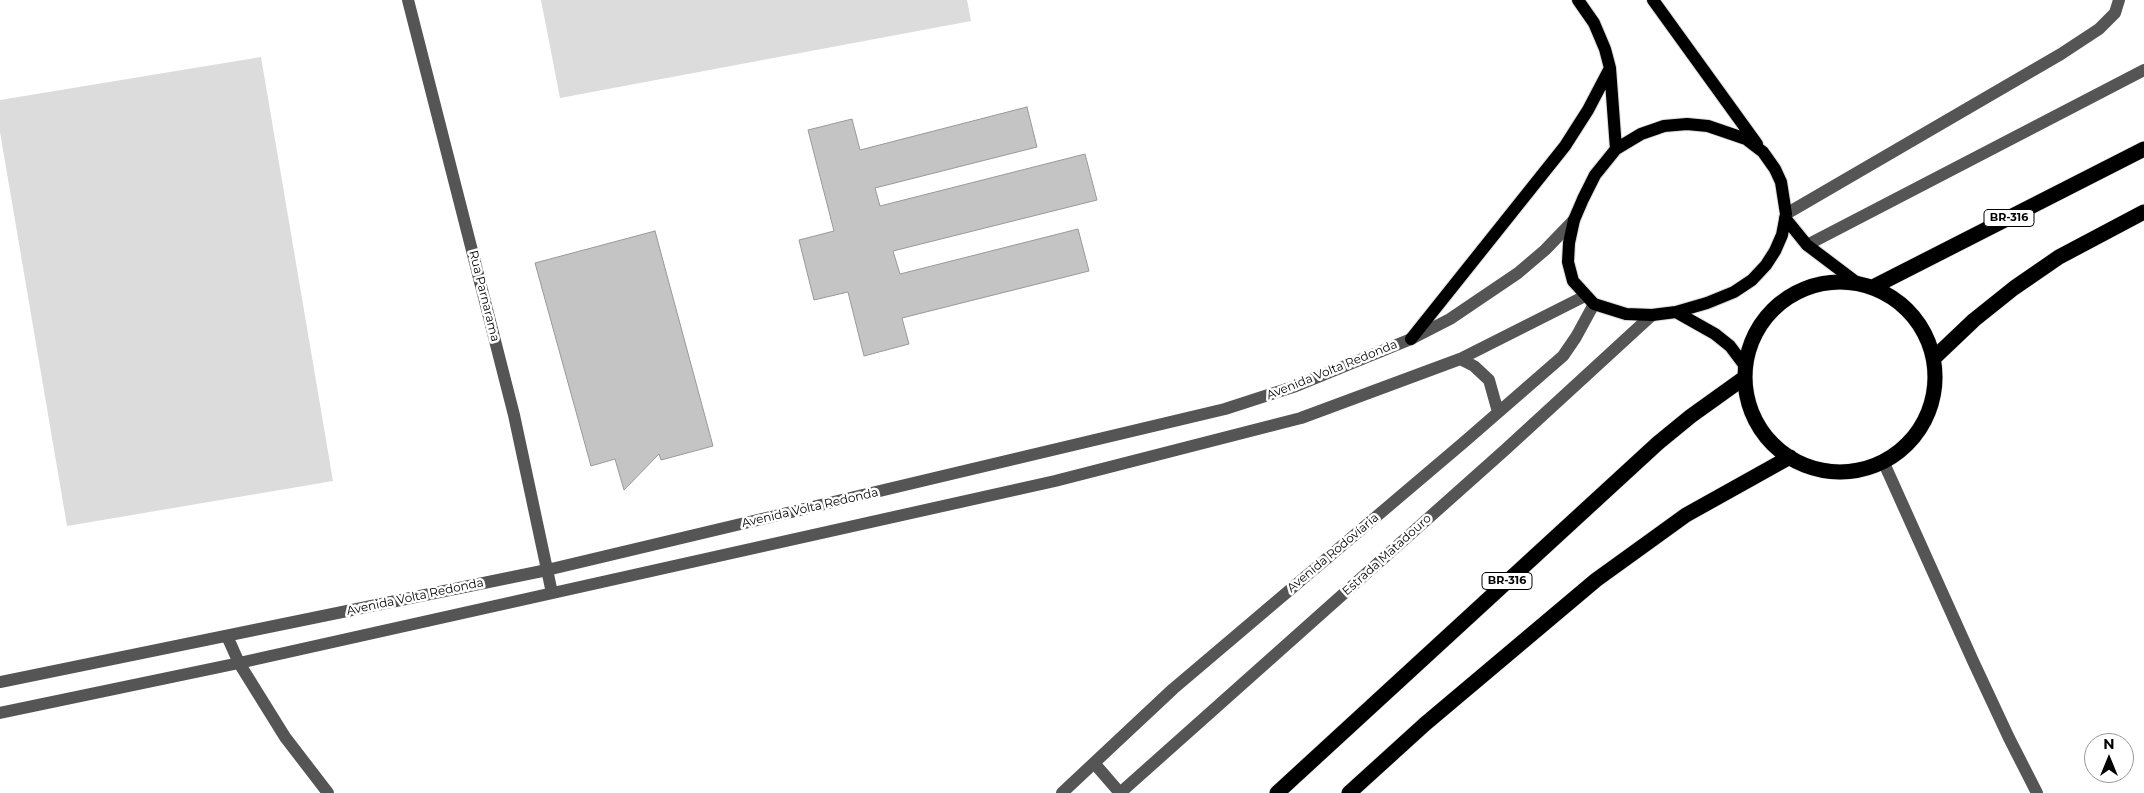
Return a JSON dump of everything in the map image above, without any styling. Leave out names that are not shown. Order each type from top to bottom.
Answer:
[{"type":"highway","name":"BR-316","points":[[1867,286],[2144,149]]},
{"type":"highway","points":[[1934,358],[1974,320],[2014,288],[2059,257],[2144,212]]},
{"type":"highway","points":[[1842,282],[1867,286],[1902,304],[1922,328],[1934,358],[1934,390],[1925,419],[1908,443],[1883,461],[1860,469],[1836,471],[1812,468],[1790,457],[1771,443],[1757,424],[1748,402],[1745,372],[1746,354],[1759,325],[1781,301],[1810,286],[1842,282]]},
{"type":"highway","name":"BR-316","points":[[1277,793],[1658,443],[1745,372]]},
{"type":"highway","points":[[1349,793],[1425,724],[1596,580],[1686,515],[1790,457]]},
{"type":"main road","points":[[1578,0],[1594,24],[1605,49],[1610,68],[1616,149]]},
{"type":"main road","points":[[1653,0],[1763,152],[1775,169],[1781,182],[1785,216],[1782,235],[1766,266],[1752,280],[1734,292],[1707,303],[1676,312],[1652,315],[1626,314],[1589,300],[1573,282],[1568,262],[1569,242],[1574,220],[1595,175],[1616,149],[1641,134],[1664,126],[1687,124],[1708,126],[1730,132],[1746,139],[1763,152]]},
{"type":"main road","points":[[1411,338],[1565,146],[1588,110],[1610,68]]},
{"type":"main road","points":[[1785,216],[1807,245],[1867,286]]},
{"type":"main road","points":[[1676,312],[1715,334],[1730,346],[1745,372]]},
{"type":"street","name":"Rua Parnarama","points":[[408,0],[514,415],[552,593]]},
{"type":"street","points":[[1785,216],[2052,59],[2099,29],[2115,13],[2119,0]]},
{"type":"street","points":[[1807,245],[2144,70]]},
{"type":"street","name":"Avenida Volta Redonda","points":[[0,682],[547,570],[1225,409],[1296,386],[1411,338],[1450,319],[1518,274],[1574,220]]},
{"type":"street","name":"Avenida Volta Redonda","points":[[0,713],[239,663],[1055,481],[1301,418],[1460,359],[1589,300]]},
{"type":"street","name":"Avenida Rodovíaria","points":[[1062,793],[1173,689],[1563,356],[1576,338],[1589,300]]},
{"type":"street","name":"Estrada Matadouro","points":[[1120,793],[1491,462],[1652,315]]},
{"type":"street","points":[[1460,359],[1474,366],[1489,380],[1498,412]]},
{"type":"street","points":[[1883,461],[2008,738],[2037,793]]},
{"type":"street","points":[[227,636],[239,663],[285,737],[328,793]]},
{"type":"street","points":[[1094,763],[1120,793]]},
{"type":"shaded area","points":[[541,0],[967,0],[971,21],[560,98]]},
{"type":"shaded area","points":[[261,57],[333,481],[67,526],[0,132],[0,100]]},
{"type":"building","points":[[1027,107],[1037,147],[875,188],[880,206],[1085,154],[1097,200],[893,251],[900,274],[1078,229],[1089,271],[902,318],[909,344],[864,356],[848,292],[814,300],[799,240],[834,231],[808,130],[852,119],[860,150]]},
{"type":"building","points":[[655,231],[713,446],[661,460],[659,454],[624,490],[615,459],[591,466],[535,263]]}]
